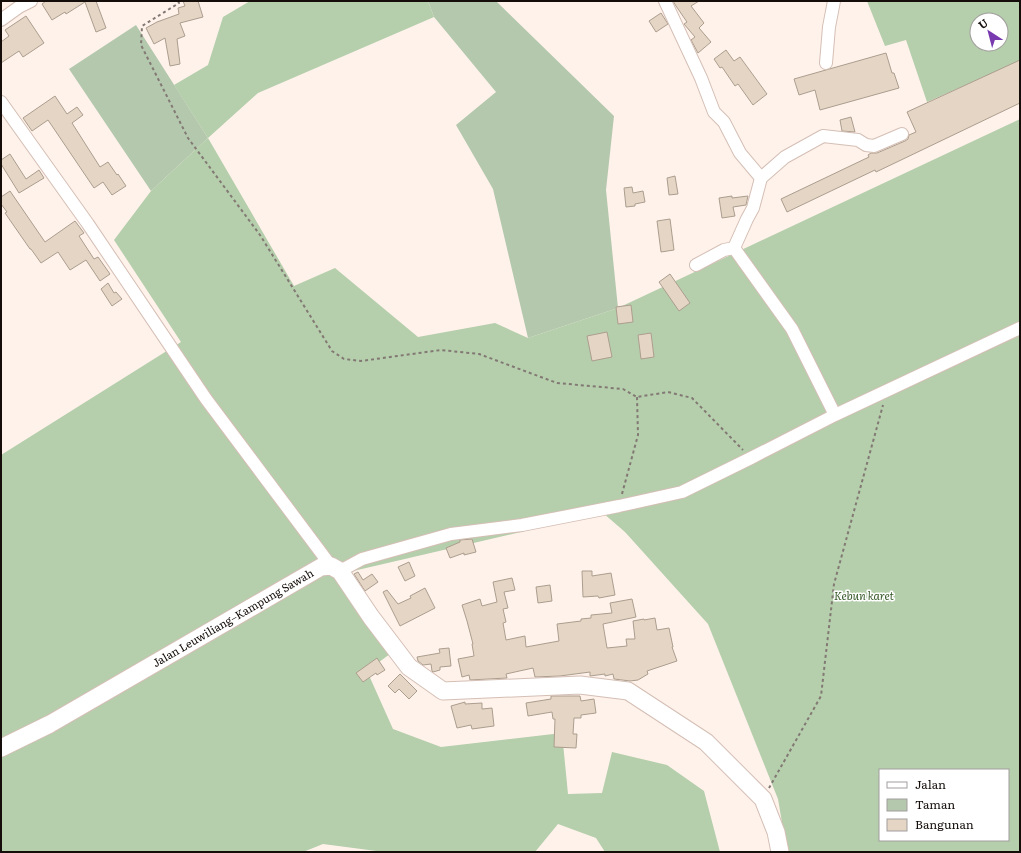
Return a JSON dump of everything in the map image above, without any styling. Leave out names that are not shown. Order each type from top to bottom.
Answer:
[{"type":"main road","name":"Jalan Leuwiliang–Kampung Sawah","points":[[1,748],[50,724],[320,567],[335,568]]},
{"type":"main road","points":[[335,568],[408,667],[443,691],[580,685],[628,691],[706,742],[763,799],[776,832],[780,852]]},
{"type":"street","points":[[1,20],[19,7],[31,1]]},
{"type":"street","points":[[665,1],[701,78],[714,112],[724,122],[740,153],[761,178]]},
{"type":"street","points":[[826,63],[829,27],[834,1]]},
{"type":"street","points":[[1,102],[88,224],[206,399],[335,568],[451,534],[522,524],[619,506],[682,492],[751,458],[834,414],[1020,328]]},
{"type":"street","points":[[734,248],[746,219],[754,208],[761,178],[785,157],[823,136],[858,140],[866,145],[874,146],[902,134]]},
{"type":"street","points":[[696,264],[724,250],[734,248]]},
{"type":"street","points":[[734,248],[792,329],[834,414]]},
{"type":"path","points":[[178,1],[178,3],[142,26],[141,46],[188,138],[260,235],[332,351],[344,359],[362,361],[441,350],[479,354],[557,383],[622,388],[637,396],[668,392],[692,398],[751,458]]},
{"type":"path","points":[[763,799],[821,696],[834,584],[887,390]]},
{"type":"path","points":[[619,506],[638,435],[637,396]]},
{"type":"green space","points":[[250,1],[428,1],[434,17],[258,93],[208,138],[174,85],[208,65],[223,17]]},
{"type":"green space","points":[[428,1],[496,1],[614,116],[606,190],[618,308],[528,338],[493,189],[456,125],[496,92],[434,17]]},
{"type":"green space","points":[[867,1],[1020,1],[1020,61],[927,102],[906,40],[885,46]]},
{"type":"green space","points":[[136,25],[208,138],[151,191],[69,69]]},
{"type":"green space","name":"Kebun karet","points":[[1020,119],[1020,852],[787,852],[778,799],[708,624],[625,532],[603,513],[336,575],[394,651],[367,671],[393,729],[441,747],[562,733],[568,794],[602,793],[612,752],[667,765],[704,791],[720,852],[605,852],[596,838],[558,824],[535,852],[384,852],[323,844],[303,852],[1,852],[1,455],[181,342],[114,240],[151,191],[208,138],[294,286],[335,268],[418,337],[495,323],[528,338],[618,308]]},
{"type":"building","points":[[46,1],[96,1],[106,28],[96,32],[85,2],[66,14],[65,12],[52,20],[42,4]]},
{"type":"building","points":[[183,1],[198,1],[203,17],[180,23],[185,36],[177,39],[180,64],[170,66],[165,38],[154,44],[146,28],[157,22],[179,14],[178,8],[185,6]]},
{"type":"building","points":[[673,1],[699,1],[691,6],[704,23],[699,28],[711,42],[698,53],[691,40],[695,37],[684,24],[687,22]]},
{"type":"building","points":[[661,13],[668,24],[656,32],[649,21]]},
{"type":"building","points":[[26,16],[44,43],[23,57],[19,51],[1,63],[1,42],[9,36],[5,30]]},
{"type":"building","points":[[726,50],[734,61],[740,57],[767,94],[753,105],[738,84],[735,86],[722,67],[720,68],[714,59]]},
{"type":"building","points":[[886,53],[892,73],[894,73],[899,88],[820,110],[815,90],[799,95],[794,79]]},
{"type":"building","points":[[1020,60],[1020,103],[876,172],[875,170],[787,212],[781,199],[869,157],[868,155],[871,153],[877,153],[908,139],[909,135],[916,132],[907,112]]},
{"type":"building","points":[[55,96],[67,114],[77,107],[83,115],[72,123],[100,167],[108,162],[126,186],[112,195],[103,182],[94,188],[48,120],[32,131],[23,118]]},
{"type":"building","points":[[851,117],[855,132],[842,131],[840,120]]},
{"type":"building","points":[[10,154],[26,179],[39,170],[44,178],[19,193],[1,164],[1,160]]},
{"type":"building","points":[[675,176],[678,194],[669,195],[667,178]]},
{"type":"building","points":[[632,187],[633,193],[643,191],[645,202],[635,204],[635,206],[626,207],[624,188]]},
{"type":"building","points":[[10,191],[45,242],[75,221],[84,233],[79,236],[94,259],[98,257],[110,274],[100,281],[86,260],[70,270],[58,252],[41,263],[5,213],[7,212],[1,204],[1,197]]},
{"type":"building","points":[[732,196],[732,198],[748,196],[746,205],[733,207],[735,216],[722,218],[719,198]]},
{"type":"building","points":[[670,219],[674,250],[661,252],[657,221]]},
{"type":"building","points":[[670,274],[690,303],[679,311],[659,282]]},
{"type":"building","points":[[108,283],[114,293],[116,292],[122,299],[112,306],[101,289]]},
{"type":"building","points":[[631,305],[633,322],[618,324],[616,307]]},
{"type":"building","points":[[607,332],[612,357],[592,361],[587,336]]},
{"type":"building","points":[[651,333],[654,357],[641,359],[638,335]]},
{"type":"building","points":[[472,539],[476,552],[464,555],[464,553],[450,558],[446,548],[460,542],[460,540]]},
{"type":"building","points":[[409,562],[415,576],[405,581],[398,567]]},
{"type":"building","points":[[582,571],[592,571],[592,576],[611,573],[615,595],[599,598],[598,596],[583,597]]},
{"type":"building","points":[[358,572],[363,580],[372,574],[378,582],[365,591],[354,574]]},
{"type":"building","points":[[512,578],[515,590],[504,592],[508,608],[503,609],[506,622],[503,623],[506,640],[525,636],[526,647],[559,641],[557,624],[581,621],[581,619],[591,618],[591,615],[612,613],[610,603],[632,599],[636,617],[603,624],[607,648],[627,646],[626,639],[635,639],[633,621],[655,618],[657,630],[669,628],[672,647],[677,661],[647,671],[648,674],[638,680],[630,681],[614,679],[613,674],[605,676],[605,674],[590,676],[590,672],[560,676],[535,677],[533,668],[506,674],[507,678],[470,680],[469,675],[462,677],[458,659],[474,656],[473,644],[462,605],[480,599],[482,606],[497,602],[493,582]]},
{"type":"building","points":[[550,585],[552,601],[538,603],[536,587]]},
{"type":"building","points":[[425,588],[435,608],[400,626],[383,592],[387,590],[398,604],[411,598],[410,596]]},
{"type":"building","points":[[449,648],[451,666],[440,667],[440,670],[433,672],[431,664],[423,665],[418,661],[417,657],[440,653],[439,649]]},
{"type":"building","points":[[377,658],[385,670],[377,675],[376,673],[363,682],[356,673]]},
{"type":"building","points":[[400,674],[417,691],[409,699],[399,689],[395,693],[388,686]]},
{"type":"building","points":[[551,696],[580,696],[581,701],[594,699],[596,713],[581,715],[581,718],[574,718],[573,734],[577,734],[576,748],[554,747],[555,719],[553,719],[552,712],[528,716],[526,703],[551,699]]},
{"type":"building","points":[[465,702],[465,704],[482,703],[482,709],[492,708],[494,726],[472,729],[471,725],[457,728],[451,706]]}]
